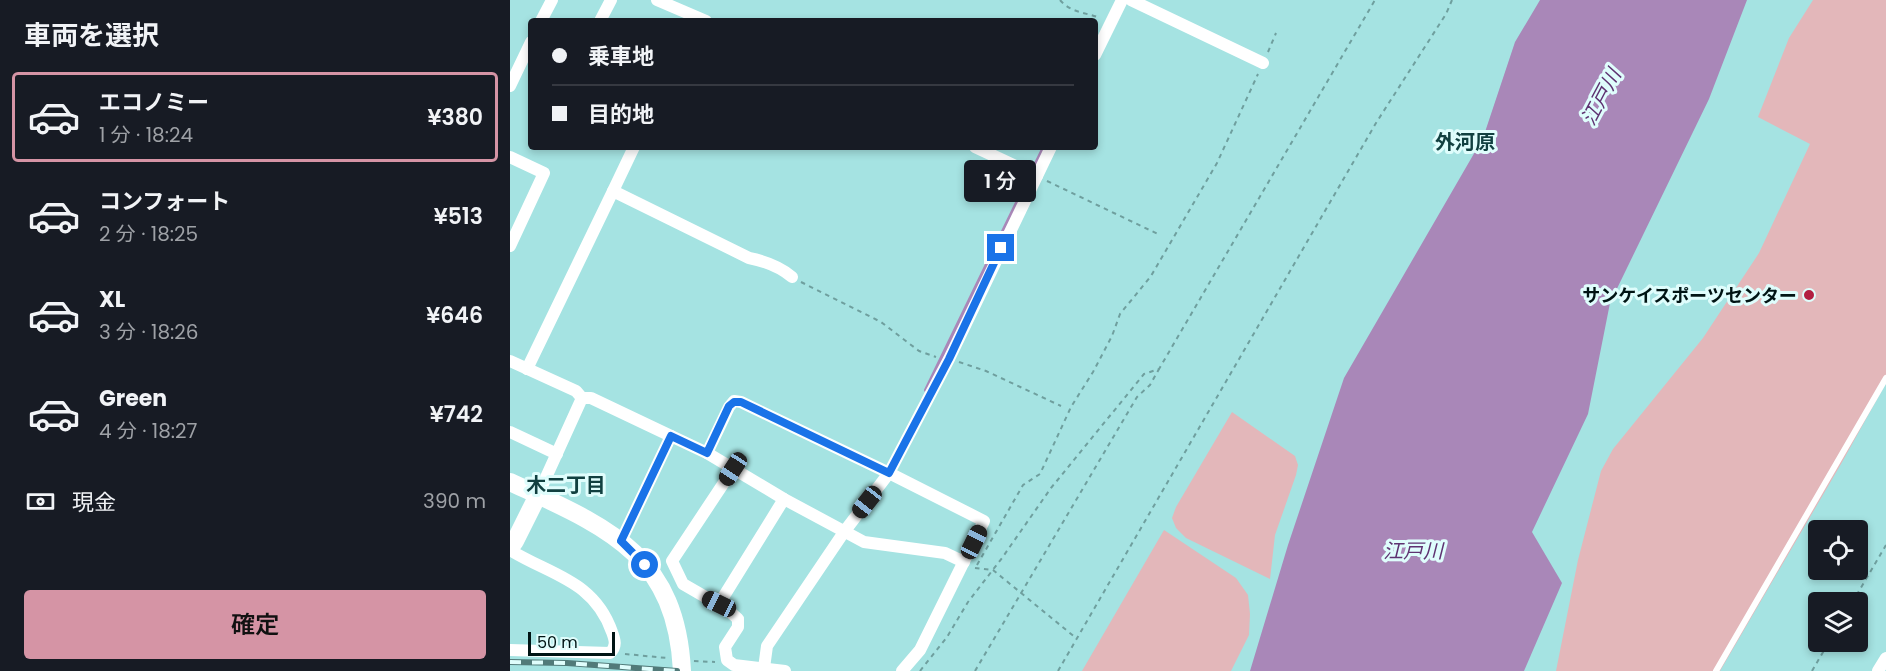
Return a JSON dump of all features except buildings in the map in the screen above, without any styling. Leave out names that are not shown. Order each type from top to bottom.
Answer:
[{"type":"street","points":[[543,18],[552,0]]},
{"type":"street","points":[[602,18],[611,0]]},
{"type":"street","points":[[657,0],[699,18]]},
{"type":"street","points":[[1098,49],[1122,0]]},
{"type":"street","points":[[1131,0],[1263,63]]},
{"type":"street","points":[[510,86],[528,51]]},
{"type":"street","points":[[527,369],[633,150]]},
{"type":"street","points":[[981,150],[1032,174]]},
{"type":"street","points":[[764,668],[767,646],[844,532],[889,473],[949,359],[1032,174],[1049,150]]},
{"type":"street","points":[[510,157],[544,173],[510,246]]},
{"type":"street","points":[[613,192],[749,258],[764,261],[792,277]]},
{"type":"street","points":[[510,361],[576,391],[582,398],[591,398],[707,453],[784,499],[864,542],[945,553],[970,567]]},
{"type":"street","points":[[510,650],[610,653],[614,650],[616,642],[611,628],[594,601],[583,590],[555,571],[510,549],[538,495],[582,398]]},
{"type":"street","points":[[707,453],[729,406],[734,402],[741,402],[984,521],[970,567],[920,650],[902,671]]},
{"type":"street","points":[[510,432],[557,454]]},
{"type":"street","points":[[621,541],[671,436]]},
{"type":"street","points":[[733,469],[672,561],[683,584],[719,604],[738,619],[738,627],[725,647],[727,660],[734,665],[784,671]]},
{"type":"street","points":[[510,482],[590,520],[621,541],[645,565],[665,595],[675,623],[682,663]]},
{"type":"street","points":[[719,604],[784,499]]},
{"type":"street","points":[[1878,671],[1886,658]]},
{"type":"lane","points":[[1716,671],[1886,378]]},
{"type":"path","points":[[1060,0],[1065,6],[1078,12],[1110,23]]},
{"type":"path","points":[[975,671],[1137,397],[1150,385],[1375,0]]},
{"type":"path","points":[[1058,671],[1376,123],[1446,14],[1452,0]]},
{"type":"path","points":[[1077,638],[993,570],[970,567],[1023,485],[1040,474],[1071,407],[1112,336],[1120,314],[1151,276],[1217,163],[1276,33]]},
{"type":"path","points":[[1032,174],[1160,235]]},
{"type":"path","points":[[792,277],[881,322],[919,351],[986,371],[1061,406]]},
{"type":"path","points":[[920,671],[947,637],[968,602],[1051,488],[1144,374],[1159,369]]},
{"type":"path","points":[[1858,592],[1886,545]]},
{"type":"path","points":[[614,650],[624,654],[682,663],[727,660]]},
{"type":"path","points":[[1812,671],[1823,652]]},
{"type":"shaded area","name":"サンケイスポーツセンター","points":[[1813,0],[1886,0],[1886,383],[1720,671],[1556,671],[1578,560],[1601,471],[1613,449],[1703,338],[1759,253],[1810,144],[1758,117],[1789,38]]},
{"type":"shaded area","points":[[1232,412],[1295,456],[1298,465],[1275,535],[1270,579],[1186,538],[1176,528],[1172,518],[1176,507]]},
{"type":"shaded area","points":[[1164,530],[1236,578],[1248,595],[1249,635],[1231,671],[1082,671]]},
{"type":"water","name":"江戸川","points":[[1540,0],[1747,0],[1709,99],[1610,303],[1588,414],[1532,532],[1562,583],[1524,671],[1250,671],[1288,545],[1344,378],[1483,138],[1515,42]]},
{"type":"waterway","points":[[926,390],[1043,150]]},
{"type":"railway","points":[[510,662],[567,663],[677,671]]},
{"type":"place","name":"サンケイスポーツセンター","points":[[1809,295]]},
{"type":"district","name":"外河原","points":[[1465,142]]},
{"type":"district","name":"木二丁目","points":[[566,485]]},
{"type":"route","points":[[645,565],[621,541],[671,436],[707,453],[729,406],[734,402],[741,402],[889,473],[949,359],[1001,248]]}]
